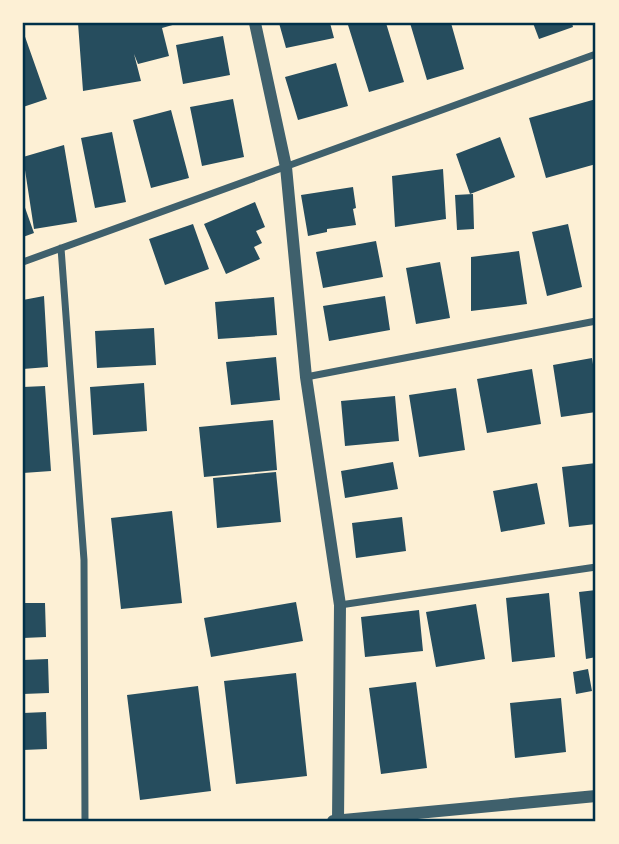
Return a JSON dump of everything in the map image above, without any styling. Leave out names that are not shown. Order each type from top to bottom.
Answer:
[{"type":"street","points":[[254,23],[286,167],[306,377],[340,605],[336,821],[596,796]]},
{"type":"street","points":[[23,262],[596,54]]},
{"type":"street","points":[[61,248],[84,560],[85,821]]},
{"type":"street","points":[[306,377],[596,321]]},
{"type":"street","points":[[340,605],[596,567]]},
{"type":"building","points":[[78,23],[176,24],[162,28],[169,56],[138,64],[134,54],[141,81],[83,91]]},
{"type":"building","points":[[279,23],[330,23],[334,38],[286,48]]},
{"type":"building","points":[[386,23],[404,82],[369,92],[348,25]]},
{"type":"building","points":[[410,23],[451,23],[464,69],[427,80]]},
{"type":"building","points":[[533,23],[572,23],[573,27],[539,39]]},
{"type":"building","points":[[23,31],[47,99],[23,107]]},
{"type":"building","points":[[223,36],[230,75],[183,84],[176,45]]},
{"type":"building","points":[[336,63],[348,106],[298,120],[285,77]]},
{"type":"building","points":[[233,99],[244,157],[202,166],[190,107]]},
{"type":"building","points":[[596,99],[596,164],[546,178],[529,118]]},
{"type":"building","points":[[171,110],[189,178],[151,188],[133,120]]},
{"type":"building","points":[[112,132],[126,202],[95,208],[81,138]]},
{"type":"building","points":[[500,137],[515,177],[470,194],[456,154]]},
{"type":"building","points":[[64,145],[77,222],[34,229],[23,157]]},
{"type":"building","points":[[443,169],[446,219],[395,227],[392,176]]},
{"type":"building","points":[[353,187],[356,225],[327,229],[327,232],[308,236],[301,195]]},
{"type":"building","points":[[473,194],[474,229],[457,230],[455,195]]},
{"type":"building","points":[[23,202],[34,233],[23,237]]},
{"type":"building","points":[[255,202],[265,227],[256,231],[262,243],[254,247],[260,259],[226,274],[204,224]]},
{"type":"building","points":[[193,224],[209,269],[165,285],[149,239]]},
{"type":"building","points":[[568,224],[582,287],[547,296],[532,232]]},
{"type":"building","points":[[376,241],[383,277],[323,288],[316,252]]},
{"type":"building","points":[[519,251],[527,304],[471,311],[471,257]]},
{"type":"building","points":[[440,262],[450,318],[416,324],[406,268]]},
{"type":"building","points":[[44,296],[48,367],[23,369],[23,300]]},
{"type":"building","points":[[385,296],[390,330],[329,341],[323,306]]},
{"type":"building","points":[[274,297],[277,335],[218,339],[215,302]]},
{"type":"building","points":[[154,328],[156,365],[97,368],[95,331]]},
{"type":"building","points":[[276,357],[280,400],[231,405],[226,362]]},
{"type":"building","points":[[592,358],[596,383],[596,412],[561,417],[553,365]]},
{"type":"building","points":[[532,369],[541,424],[487,433],[477,379]]},
{"type":"building","points":[[144,383],[147,431],[93,435],[90,387]]},
{"type":"building","points":[[45,386],[51,471],[23,473],[23,387]]},
{"type":"building","points":[[456,388],[465,450],[419,457],[409,395]]},
{"type":"building","points":[[395,396],[399,441],[345,446],[341,401]]},
{"type":"building","points":[[273,420],[277,470],[204,477],[199,427]]},
{"type":"building","points":[[393,462],[398,489],[345,498],[341,471]]},
{"type":"building","points":[[596,463],[596,524],[569,527],[562,467]]},
{"type":"building","points":[[276,472],[281,522],[217,528],[213,478]]},
{"type":"building","points":[[537,483],[545,524],[501,532],[493,491]]},
{"type":"building","points":[[172,511],[182,603],[121,609],[111,518]]},
{"type":"building","points":[[402,517],[406,551],[356,558],[352,523]]},
{"type":"building","points":[[596,590],[596,657],[586,659],[579,592]]},
{"type":"building","points":[[549,593],[555,657],[512,662],[506,598]]},
{"type":"building","points":[[296,602],[303,641],[211,657],[204,618]]},
{"type":"building","points":[[23,603],[45,603],[46,637],[23,638]]},
{"type":"building","points":[[476,604],[485,659],[436,667],[426,612]]},
{"type":"building","points":[[419,610],[423,651],[365,657],[361,617]]},
{"type":"building","points":[[48,659],[49,693],[23,694],[23,660]]},
{"type":"building","points":[[588,669],[592,691],[576,694],[573,672]]},
{"type":"building","points":[[296,673],[307,776],[236,784],[224,681]]},
{"type":"building","points":[[416,682],[427,768],[381,774],[369,688]]},
{"type":"building","points":[[198,686],[211,791],[140,800],[127,695]]},
{"type":"building","points":[[561,698],[566,752],[515,758],[510,703]]},
{"type":"building","points":[[46,712],[47,749],[23,750],[23,713]]}]
